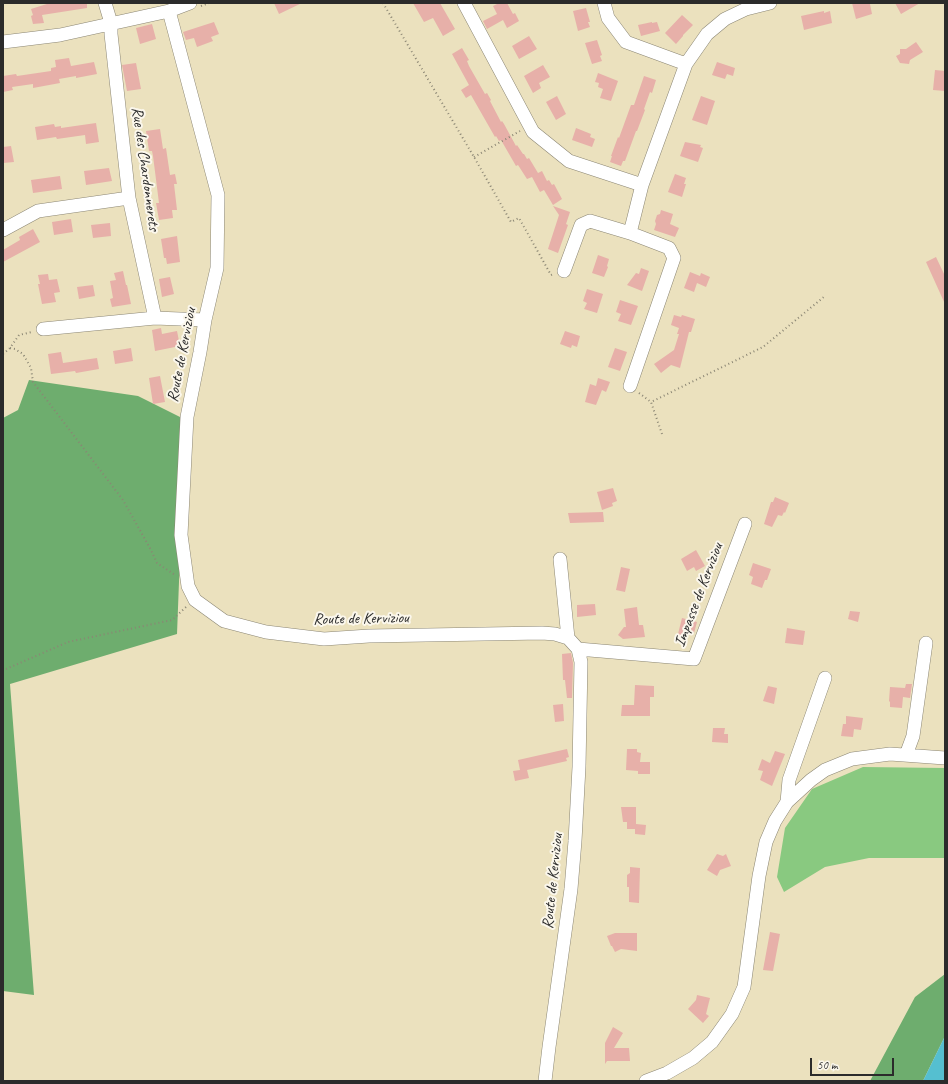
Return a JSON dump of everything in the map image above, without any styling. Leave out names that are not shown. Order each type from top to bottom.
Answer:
[{"type":"street","name":"Rue des Chardonnerets","points":[[105,3],[111,23],[114,64],[129,198],[155,318]]},
{"type":"street","points":[[3,42],[60,35],[169,11],[190,3]]},
{"type":"street","points":[[464,3],[533,132],[570,161],[642,185]]},
{"type":"street","points":[[604,3],[608,18],[626,42],[686,64]]},
{"type":"street","points":[[630,233],[642,185],[686,64],[707,34],[725,19],[746,9],[770,3]]},
{"type":"street","name":"Route de Kerviziou","points":[[169,11],[218,195],[217,268],[205,320],[187,417],[181,535],[188,584],[195,600],[224,620],[266,632],[324,639],[370,636],[525,633],[555,634],[568,638]]},
{"type":"street","points":[[3,230],[38,211],[129,198]]},
{"type":"street","points":[[564,271],[581,225],[590,221],[630,233],[669,248],[674,258],[630,386]]},
{"type":"street","points":[[43,329],[155,318],[205,320]]},
{"type":"street","name":"Impasse de Kerviziou","points":[[578,649],[694,659],[745,524]]},
{"type":"street","points":[[560,559],[568,638],[578,649]]},
{"type":"street","points":[[906,755],[913,736],[926,643]]},
{"type":"street","name":"Route de Kerviziou","points":[[545,1081],[548,1047],[571,889],[579,767],[580,662],[578,649]]},
{"type":"street","points":[[787,802],[789,780],[825,678]]},
{"type":"street","points":[[646,1081],[667,1073],[693,1058],[712,1042],[732,1014],[744,986],[759,876],[766,842],[775,821],[787,802],[810,780],[825,770],[852,759],[890,754],[945,758]]},
{"type":"path","points":[[383,3],[511,222],[519,218],[551,275],[564,271]]},
{"type":"path","points":[[474,157],[530,125]]},
{"type":"path","points":[[662,434],[651,402],[763,347],[825,296]]},
{"type":"path","points":[[3,354],[10,348],[19,335],[43,329]]},
{"type":"path","points":[[10,348],[23,354],[31,368],[33,382],[123,500],[151,550],[157,564],[188,584]]},
{"type":"path","points":[[6,669],[68,642],[172,620],[195,600]]},
{"type":"green space","points":[[29,380],[138,396],[180,417],[184,451],[177,634],[10,684],[34,995],[3,991],[3,418],[18,410]]},
{"type":"green space","points":[[863,767],[945,768],[945,858],[869,858],[825,867],[784,892],[777,877],[785,828],[812,789]]},
{"type":"green space","points":[[945,974],[945,1036],[923,1081],[870,1081],[915,997]]},
{"type":"water","points":[[945,1036],[945,1081],[923,1081]]},
{"type":"building","points":[[50,3],[87,3],[87,8],[42,15],[44,23],[33,24],[31,9]]},
{"type":"building","points":[[274,3],[302,3],[279,14]]},
{"type":"building","points":[[413,3],[440,3],[455,29],[443,36],[433,18],[424,22]]},
{"type":"building","points":[[499,3],[507,3],[519,21],[507,28],[503,20],[487,29],[483,21],[497,14],[493,6]]},
{"type":"building","points":[[852,3],[870,4],[872,14],[856,19]]},
{"type":"building","points":[[895,3],[920,3],[901,14]]},
{"type":"building","points":[[586,8],[590,27],[578,31],[573,11]]},
{"type":"building","points":[[824,11],[824,13],[830,11],[832,23],[804,30],[801,16]]},
{"type":"building","points":[[682,15],[693,25],[676,44],[665,33]]},
{"type":"building","points":[[214,22],[219,34],[211,37],[213,41],[197,47],[194,38],[186,40],[183,32]]},
{"type":"building","points":[[657,22],[660,31],[641,36],[638,25]]},
{"type":"building","points":[[152,24],[156,39],[140,44],[136,28]]},
{"type":"building","points":[[529,36],[537,49],[519,59],[512,46]]},
{"type":"building","points":[[597,40],[602,55],[600,56],[602,61],[592,64],[585,43]]},
{"type":"building","points":[[916,42],[923,52],[910,60],[909,64],[900,63],[896,56],[900,54],[900,49],[906,49]]},
{"type":"building","points":[[462,48],[469,60],[467,61],[469,66],[485,94],[487,93],[501,122],[502,121],[504,124],[516,146],[517,145],[527,159],[529,158],[538,173],[542,171],[547,181],[549,180],[552,185],[554,184],[562,199],[553,205],[544,190],[540,192],[532,177],[527,179],[518,165],[516,166],[501,140],[499,141],[496,136],[495,137],[471,95],[466,98],[461,90],[469,85],[452,54]]},
{"type":"building","points":[[69,58],[71,66],[94,62],[97,74],[76,78],[76,76],[59,79],[60,83],[33,88],[33,84],[12,87],[13,90],[3,92],[3,76],[16,74],[17,76],[51,71],[51,68],[56,67],[55,60]]},
{"type":"building","points":[[717,62],[735,68],[733,76],[727,74],[725,79],[712,75]]},
{"type":"building","points":[[136,63],[141,89],[127,91],[122,65]]},
{"type":"building","points":[[543,65],[550,77],[539,83],[541,88],[533,93],[524,76]]},
{"type":"building","points":[[935,70],[945,71],[945,91],[933,90]]},
{"type":"building","points":[[598,73],[618,81],[611,101],[600,98],[603,89],[598,87],[599,83],[595,82]]},
{"type":"building","points":[[644,76],[656,80],[652,93],[650,92],[644,109],[645,110],[625,161],[623,161],[621,166],[610,162],[611,156],[631,105],[634,105]]},
{"type":"building","points":[[557,96],[566,114],[556,120],[546,102]]},
{"type":"building","points":[[701,96],[715,101],[707,125],[692,120]]},
{"type":"building","points":[[96,123],[99,142],[86,144],[85,135],[37,140],[35,127],[54,124],[55,127],[61,126],[61,128]]},
{"type":"building","points":[[576,128],[591,134],[590,137],[595,139],[592,147],[572,140]]},
{"type":"building","points":[[160,129],[163,149],[166,148],[170,175],[175,174],[177,184],[174,184],[177,210],[172,210],[173,218],[159,220],[156,203],[159,203],[153,156],[152,151],[149,151],[146,131]]},
{"type":"building","points":[[685,142],[701,145],[700,147],[703,148],[698,162],[680,156]]},
{"type":"building","points":[[11,146],[14,162],[3,163],[3,147]]},
{"type":"building","points":[[109,168],[112,181],[86,185],[84,171]]},
{"type":"building","points":[[675,174],[686,178],[684,184],[686,184],[682,197],[668,192]]},
{"type":"building","points":[[60,176],[62,189],[33,193],[31,180]]},
{"type":"building","points":[[553,206],[570,212],[566,224],[568,225],[558,253],[548,249],[559,215]]},
{"type":"building","points":[[661,210],[673,214],[670,224],[679,228],[675,237],[654,230],[657,215],[660,214]]},
{"type":"building","points":[[71,219],[73,232],[54,235],[52,222]]},
{"type":"building","points":[[110,223],[111,236],[93,238],[91,225]]},
{"type":"building","points":[[33,229],[40,242],[3,262],[3,250],[20,240],[19,237]]},
{"type":"building","points":[[177,236],[180,262],[167,264],[166,258],[164,258],[161,239]]},
{"type":"building","points":[[598,255],[609,259],[604,277],[592,273]]},
{"type":"building","points":[[936,257],[945,276],[945,304],[926,262]]},
{"type":"building","points":[[641,268],[649,271],[642,291],[627,285],[636,273],[639,274]]},
{"type":"building","points":[[123,271],[131,304],[112,307],[110,299],[113,298],[110,281],[116,280],[114,273]]},
{"type":"building","points":[[690,272],[700,276],[701,273],[710,277],[706,287],[697,283],[694,292],[684,288]]},
{"type":"building","points":[[48,274],[49,280],[57,279],[60,292],[54,293],[56,302],[42,304],[38,284],[40,284],[38,275]]},
{"type":"building","points":[[170,277],[174,294],[162,297],[159,279]]},
{"type":"building","points":[[93,285],[95,296],[79,299],[77,287]]},
{"type":"building","points":[[587,289],[603,294],[597,313],[584,309],[587,303],[583,301]]},
{"type":"building","points":[[620,300],[638,306],[631,325],[618,321],[621,314],[616,312]]},
{"type":"building","points":[[674,315],[681,317],[682,315],[695,319],[691,332],[689,332],[680,368],[671,365],[661,373],[654,364],[674,350],[679,334],[677,334],[679,328],[671,325]]},
{"type":"building","points":[[161,328],[162,334],[177,331],[180,346],[155,351],[152,330]]},
{"type":"building","points":[[565,331],[580,336],[577,347],[572,345],[571,348],[560,344]]},
{"type":"building","points":[[131,348],[133,361],[115,364],[113,351]]},
{"type":"building","points":[[615,348],[627,352],[620,371],[608,367]]},
{"type":"building","points":[[61,352],[63,363],[97,358],[99,369],[76,373],[75,371],[51,374],[48,354]]},
{"type":"building","points":[[160,376],[165,402],[153,404],[149,378]]},
{"type":"building","points":[[598,378],[610,382],[606,392],[602,390],[596,405],[585,402],[590,384],[596,386]]},
{"type":"building","points":[[613,488],[617,501],[612,503],[613,506],[602,510],[597,492]]},
{"type":"building","points":[[775,497],[789,503],[785,513],[784,512],[782,516],[778,515],[772,527],[764,524],[771,502],[773,502]]},
{"type":"building","points":[[603,512],[604,522],[570,523],[568,513]]},
{"type":"building","points":[[696,550],[705,566],[696,571],[694,567],[687,571],[681,559]]},
{"type":"building","points":[[753,563],[771,569],[762,588],[751,584],[753,577],[749,575]]},
{"type":"building","points":[[621,567],[630,569],[625,592],[616,590]]},
{"type":"building","points":[[595,604],[596,615],[577,617],[577,605]]},
{"type":"building","points":[[637,607],[639,625],[643,625],[645,637],[623,639],[618,635],[624,627],[626,627],[624,609]]},
{"type":"building","points":[[850,611],[860,612],[858,622],[848,619]]},
{"type":"building","points":[[682,618],[697,622],[694,633],[687,631],[685,640],[677,638]]},
{"type":"building","points":[[787,628],[805,631],[803,645],[785,643]]},
{"type":"building","points":[[571,653],[573,663],[572,698],[567,698],[565,680],[563,680],[562,654]]},
{"type":"building","points":[[906,684],[912,684],[910,698],[903,697],[902,708],[890,707],[890,687],[905,688]]},
{"type":"building","points":[[635,685],[654,686],[654,697],[650,697],[650,716],[621,716],[622,705],[634,705]]},
{"type":"building","points":[[768,686],[777,688],[774,704],[763,701]]},
{"type":"building","points":[[563,704],[564,721],[555,722],[553,705]]},
{"type":"building","points":[[846,716],[863,718],[861,730],[854,729],[853,737],[841,736],[843,724],[846,724]]},
{"type":"building","points":[[713,728],[725,728],[724,734],[728,734],[728,743],[712,742]]},
{"type":"building","points":[[567,749],[569,757],[566,758],[567,761],[527,770],[529,778],[515,781],[513,771],[520,770],[518,760]]},
{"type":"building","points":[[627,749],[637,749],[637,752],[641,753],[640,762],[650,762],[650,774],[638,774],[638,771],[626,770]]},
{"type":"building","points":[[775,751],[785,754],[772,786],[760,780],[763,771],[758,770],[762,759],[770,763]]},
{"type":"building","points":[[621,807],[636,807],[636,824],[646,825],[645,835],[635,834],[635,829],[627,829],[627,822],[623,822]]},
{"type":"building","points":[[717,854],[723,856],[726,854],[731,866],[720,870],[717,876],[707,870]]},
{"type":"building","points":[[630,867],[640,868],[639,903],[629,902],[627,875],[630,873]]},
{"type":"building","points":[[770,932],[780,934],[773,971],[763,970]]},
{"type":"building","points":[[615,933],[637,933],[637,951],[621,949],[615,952],[607,936]]},
{"type":"building","points":[[697,995],[710,998],[706,1014],[709,1016],[703,1023],[688,1009],[696,1000]]},
{"type":"building","points":[[613,1027],[623,1033],[614,1048],[629,1048],[630,1061],[607,1061],[605,1064],[605,1043]]}]
